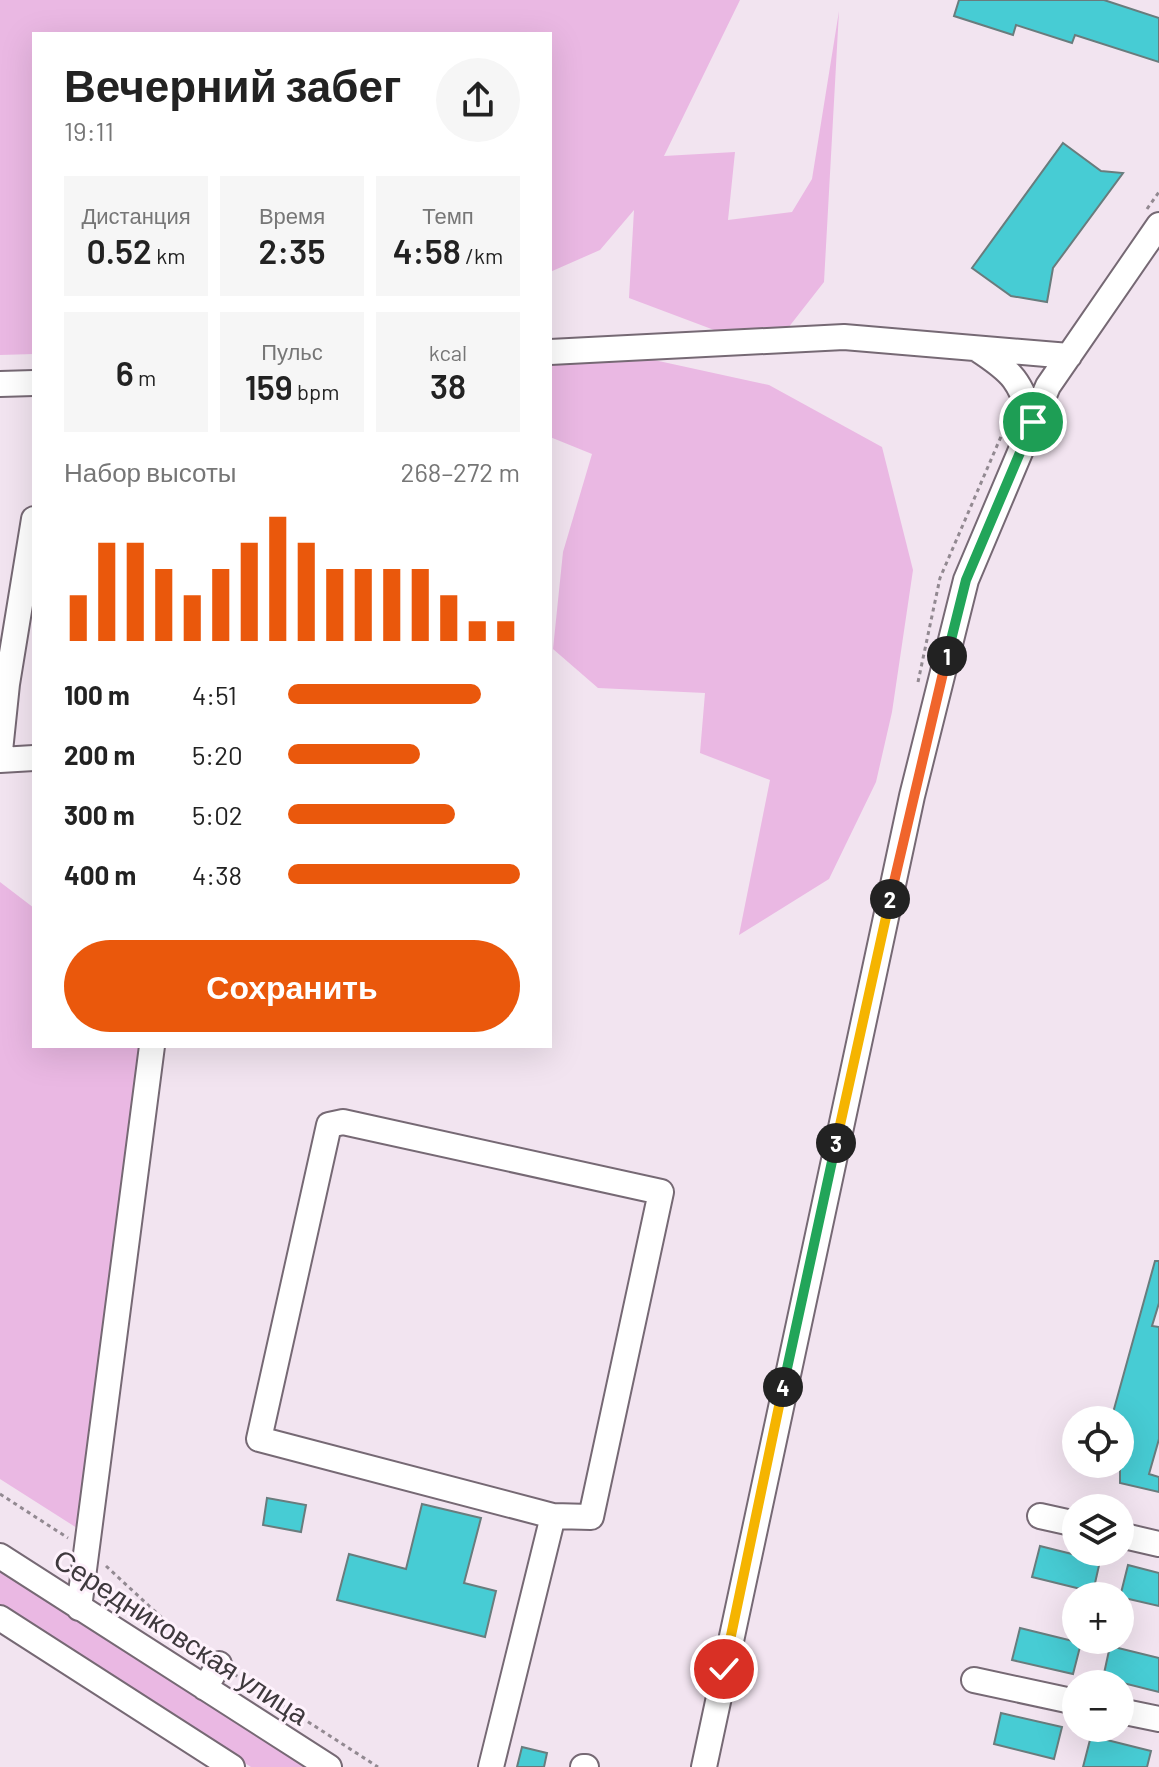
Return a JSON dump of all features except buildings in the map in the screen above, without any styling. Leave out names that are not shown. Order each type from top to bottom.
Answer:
[{"type":"street","points":[[704,1767],[916,781],[966,580],[1048,386],[1159,225]]},
{"type":"street","points":[[552,352],[844,337],[1069,356]]},
{"type":"street","points":[[975,348],[1005,367],[1022,388],[1033,422]]},
{"type":"street","points":[[0,384],[32,383]]},
{"type":"street","points":[[0,751],[7,684],[32,531]]},
{"type":"street","points":[[0,760],[32,758]]},
{"type":"street","points":[[79,1608],[152,1048]]},
{"type":"street","points":[[343,1122],[661,1192],[591,1517],[553,1516],[259,1439],[329,1125],[343,1122]]},
{"type":"street","points":[[491,1767],[553,1516]]},
{"type":"street","points":[[1040,1516],[1062,1521]]},
{"type":"street","points":[[1134,1538],[1159,1544]]},
{"type":"street","name":"Середниковская улица","points":[[0,1556],[329,1767]]},
{"type":"street","points":[[0,1618],[232,1767]]},
{"type":"street","points":[[205,1688],[219,1664]]},
{"type":"street","points":[[974,1680],[1062,1699]]},
{"type":"street","points":[[1134,1714],[1159,1719]]},
{"type":"path","points":[[0,1494],[88,1550],[174,1629],[219,1664],[378,1767]]},
{"type":"shaded area","points":[[0,0],[740,0],[664,156],[735,152],[728,220],[792,212],[812,179],[839,11],[824,282],[770,351],[629,298],[634,210],[600,250],[552,271],[552,32],[32,32],[32,354],[0,355]]},
{"type":"shaded area","points":[[570,348],[654,360],[769,385],[882,447],[913,570],[892,712],[876,782],[829,879],[739,935],[770,780],[700,753],[705,693],[598,688],[553,649],[563,552],[592,454],[552,438],[552,350]]},
{"type":"shaded area","points":[[0,882],[32,906],[32,1048],[140,1048],[77,1528],[0,1479]]},
{"type":"shaded area","points":[[0,1570],[309,1767],[251,1767],[0,1607]]},
{"type":"route","points":[[724,1669],[912,796],[966,580],[1033,422]]}]
